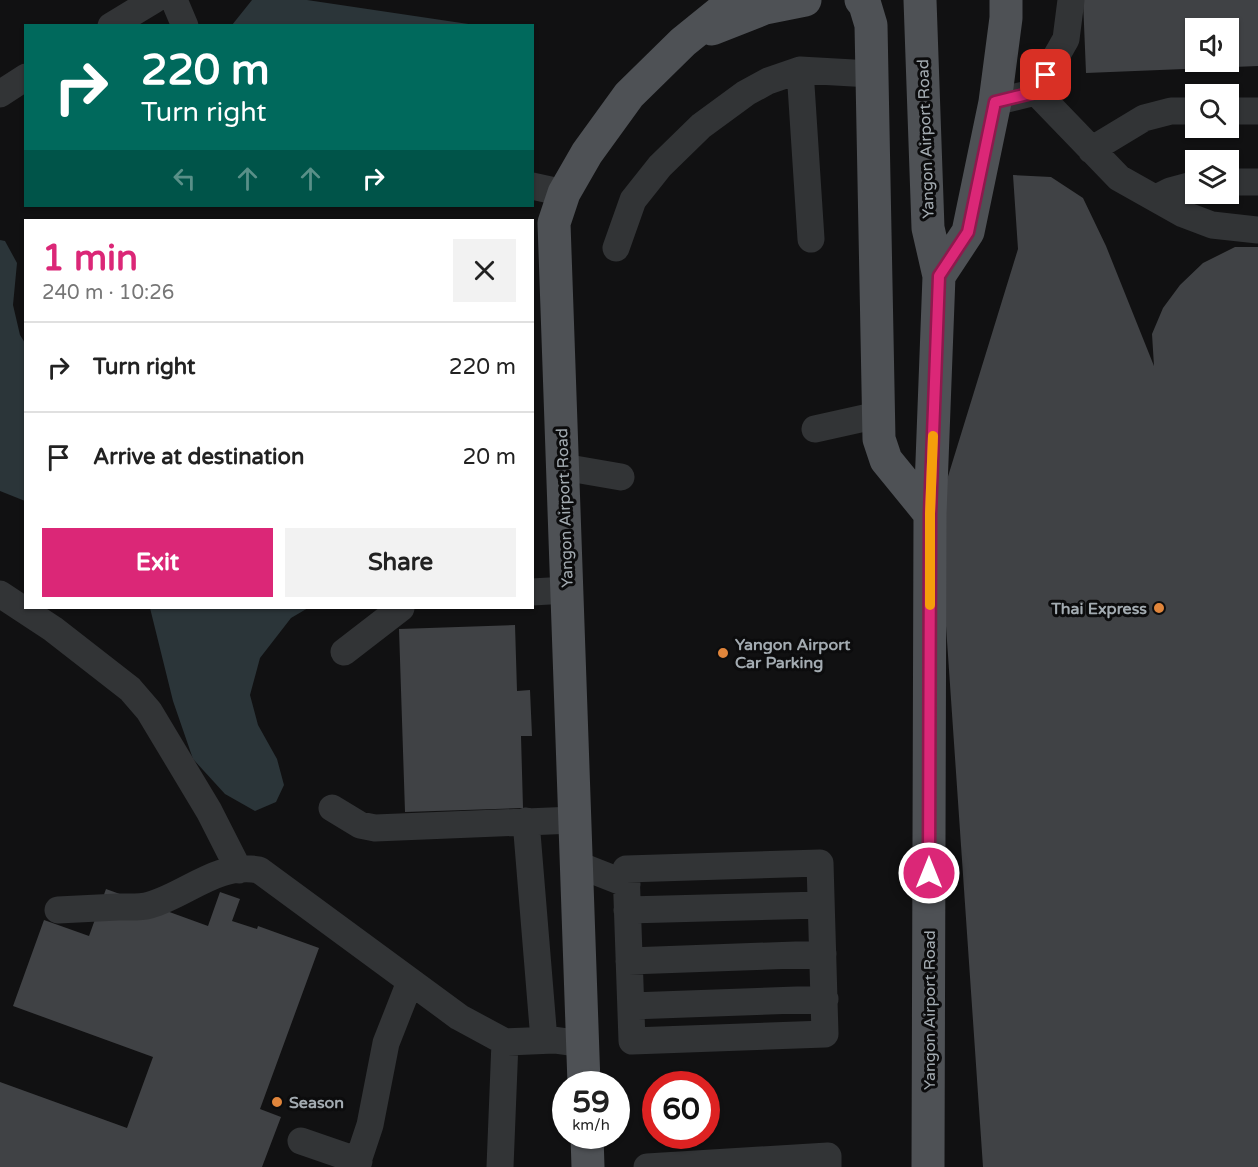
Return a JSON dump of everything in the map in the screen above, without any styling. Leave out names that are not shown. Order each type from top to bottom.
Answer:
[{"type":"main road","name":"Yangon Airport Road","points":[[584,1071],[554,222],[564,193],[587,153],[629,95],[688,39],[735,0]]},
{"type":"main road","points":[[688,39],[765,8],[805,0]]},
{"type":"main road","points":[[861,0],[865,5],[871,25],[879,439],[886,460],[930,514]]},
{"type":"main road","name":"Yangon Airport Road","points":[[920,0],[928,228],[939,276],[930,514],[928,1167]]},
{"type":"main road","points":[[939,276],[968,232],[995,102],[1006,18],[1006,0]]},
{"type":"main road","points":[[587,1149],[588,1167]]},
{"type":"lane","points":[[114,24],[154,0]]},
{"type":"lane","points":[[174,0],[184,24]]},
{"type":"lane","points":[[995,102],[1036,92],[1066,39],[1071,0]]},
{"type":"lane","points":[[800,70],[811,239]]},
{"type":"lane","points":[[616,248],[633,200],[660,166],[701,126],[746,93],[768,81],[800,70],[871,74]]},
{"type":"lane","points":[[0,94],[24,78]]},
{"type":"lane","points":[[1036,92],[1119,178],[1183,214],[1212,225],[1258,230]]},
{"type":"lane","points":[[1091,150],[1144,118],[1171,111],[1185,111]]},
{"type":"lane","points":[[1239,111],[1258,111]]},
{"type":"lane","points":[[1239,182],[1258,182]]},
{"type":"lane","points":[[534,186],[564,193]]},
{"type":"lane","points":[[1156,198],[1185,187]]},
{"type":"lane","points":[[815,429],[878,415]]},
{"type":"lane","points":[[563,467],[621,477]]},
{"type":"lane","points":[[534,592],[567,590]]},
{"type":"lane","points":[[0,594],[53,629],[130,689],[165,736],[209,811],[239,870]]},
{"type":"lane","points":[[344,652],[400,609]]},
{"type":"lane","points":[[332,808],[360,825],[375,828],[574,820]]},
{"type":"lane","points":[[526,821],[544,1040]]},
{"type":"lane","points":[[820,863],[825,1034],[632,1041],[627,897],[626,869],[820,863]]},
{"type":"lane","points":[[576,864],[627,897],[821,905]]},
{"type":"lane","points":[[58,910],[148,906],[167,900],[189,886],[215,875],[249,868],[267,874],[459,1017],[505,1042],[544,1040],[583,1044]]},
{"type":"lane","points":[[629,961],[823,954]]},
{"type":"lane","points":[[301,1141],[358,1164],[370,1125],[386,1043],[410,982]]},
{"type":"lane","points":[[500,1167],[505,1042]]},
{"type":"lane","points":[[646,1167],[828,1156],[828,1167]]},
{"type":"shaded area","points":[[252,0],[307,0],[468,24],[233,24]]},
{"type":"shaded area","points":[[0,240],[5,241],[17,263],[13,305],[20,335],[24,341],[24,501],[0,491]]},
{"type":"shaded area","points":[[150,609],[306,609],[291,618],[260,658],[250,695],[258,725],[277,759],[284,785],[276,802],[255,811],[225,794],[193,759],[173,701]]},
{"type":"building","points":[[1083,0],[1258,0],[1258,66],[1239,67],[1239,18],[1185,18],[1185,69],[1086,73]]},
{"type":"building","points":[[1013,175],[1051,177],[1083,198],[1106,246],[1154,366],[1152,334],[1163,308],[1180,285],[1203,263],[1235,247],[1258,247],[1258,1167],[983,1167],[938,509],[1018,249]]},
{"type":"building","points":[[515,625],[517,691],[530,690],[532,736],[521,736],[523,808],[405,812],[399,629]]},
{"type":"building","points":[[106,889],[208,926],[220,892],[240,899],[232,921],[257,929],[258,926],[319,948],[260,1109],[281,1117],[262,1167],[0,1167],[0,1082],[127,1128],[153,1057],[13,1006],[44,920],[89,936]]},
{"type":"slow traffic","points":[[930,605],[933,436]]},
{"type":"place","name":"Thai Express","points":[[1159,608]]},
{"type":"place","name":"Yangon Airport Car Parking","points":[[723,653]]},
{"type":"place","name":"Season","points":[[277,1102]]},
{"type":"route","points":[[929,873],[930,514],[939,276],[968,232],[995,102],[1036,92],[1046,75]]}]
